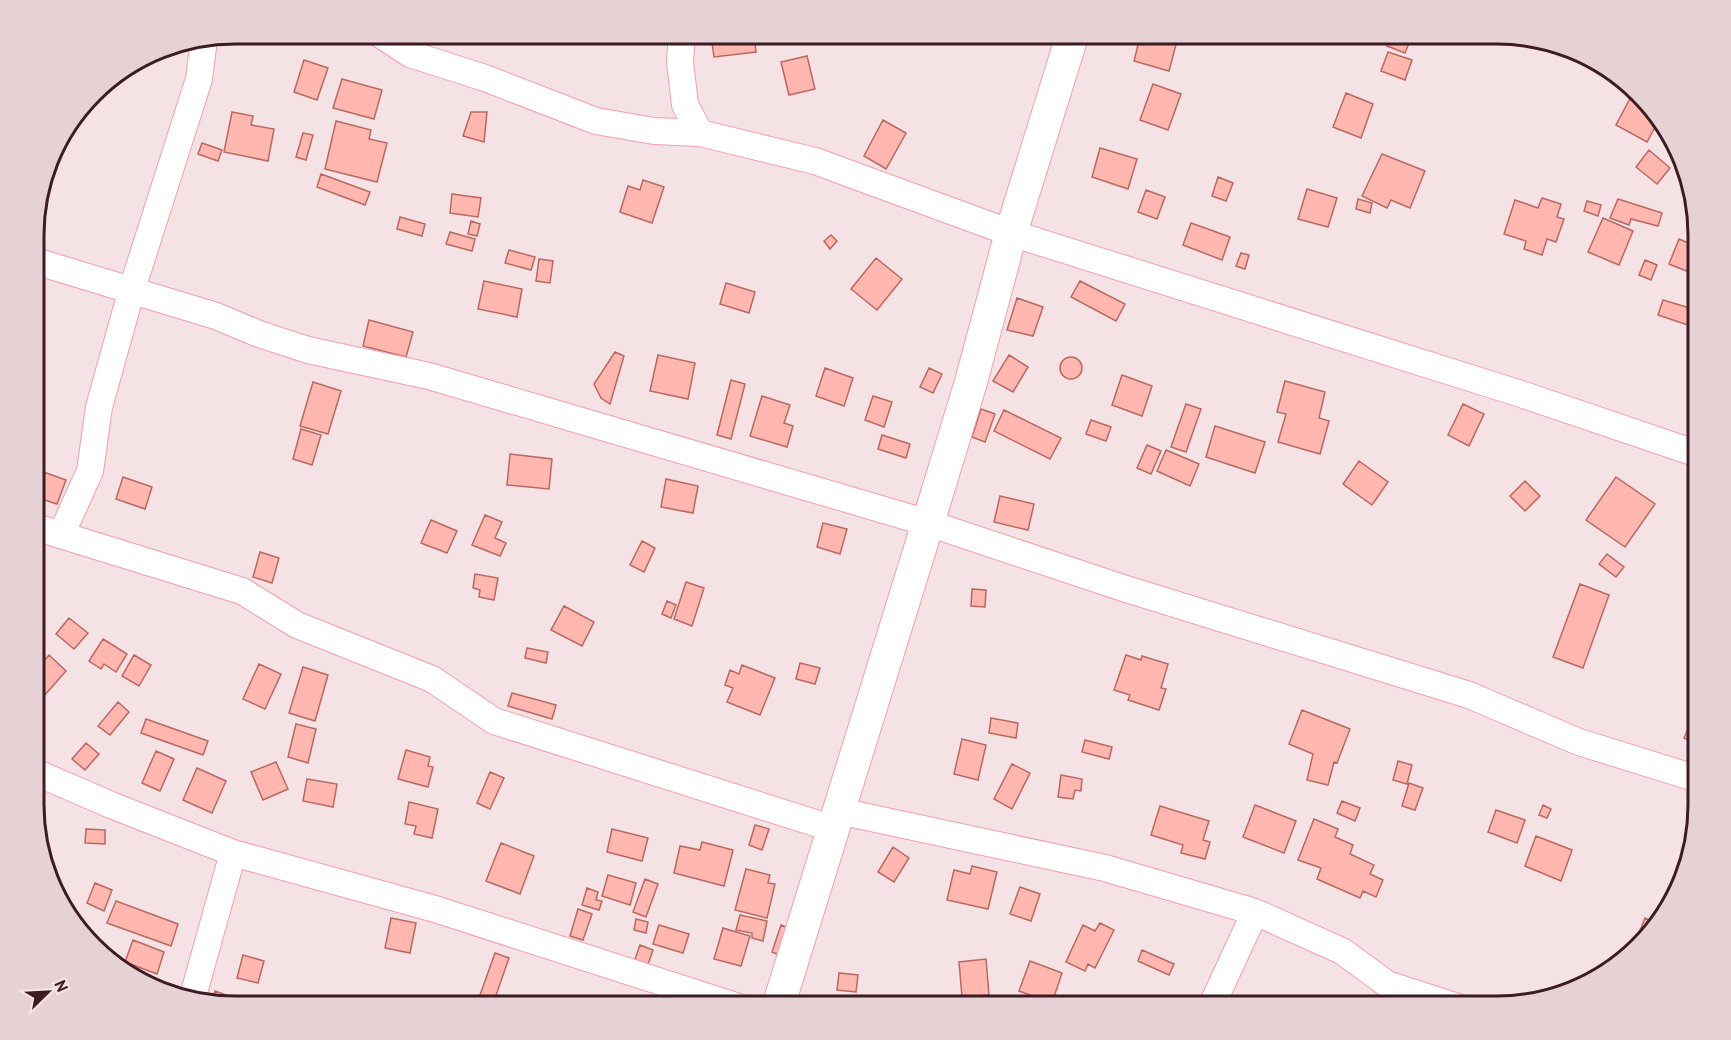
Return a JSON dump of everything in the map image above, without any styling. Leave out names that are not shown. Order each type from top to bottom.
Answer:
[{"type":"main road","points":[[781,996],[971,382],[1011,233],[1070,43]]},
{"type":"street","points":[[395,44],[410,54],[485,78],[596,121],[654,131],[700,132],[815,161],[1011,233],[1521,394],[1687,450]]},
{"type":"street","points":[[681,44],[680,62],[685,105],[700,132]]},
{"type":"street","points":[[62,535],[90,471],[99,407],[132,289],[199,79],[203,46]]},
{"type":"street","points":[[43,263],[216,316],[259,334],[308,350],[429,376],[928,523],[1123,588],[1469,695],[1579,742],[1687,776]]},
{"type":"street","points":[[43,529],[242,591],[297,625],[432,679],[494,721],[837,820],[1105,868],[1255,912],[1342,951],[1387,984],[1424,996]]},
{"type":"street","points":[[43,775],[233,853],[435,909],[705,996]]},
{"type":"street","points":[[194,992],[233,853]]},
{"type":"street","points":[[1216,996],[1255,912]]},
{"type":"building","points":[[1138,43],[1176,43],[1169,71],[1134,61]]},
{"type":"building","points":[[1388,43],[1409,43],[1405,53],[1387,46]]},
{"type":"building","points":[[712,44],[755,44],[756,52],[714,57]]},
{"type":"building","points":[[1388,52],[1412,60],[1405,80],[1381,71]]},
{"type":"building","points":[[807,56],[815,89],[789,95],[781,62]]},
{"type":"building","points":[[304,60],[328,68],[317,100],[294,92]]},
{"type":"building","points":[[342,79],[382,90],[374,119],[333,108]]},
{"type":"building","points":[[1153,84],[1181,94],[1168,130],[1140,120]]},
{"type":"building","points":[[1346,93],[1373,104],[1361,138],[1333,127]]},
{"type":"building","points":[[1630,98],[1655,128],[1647,142],[1616,125]]},
{"type":"building","points":[[232,112],[253,116],[251,125],[274,129],[268,161],[224,152]]},
{"type":"building","points":[[471,112],[487,112],[484,142],[463,136]]},
{"type":"building","points":[[883,120],[906,133],[886,169],[864,156]]},
{"type":"building","points":[[336,121],[371,130],[369,139],[387,143],[377,182],[325,169]]},
{"type":"building","points":[[303,133],[313,135],[306,160],[296,157]]},
{"type":"building","points":[[202,143],[222,150],[218,161],[198,154]]},
{"type":"building","points":[[1100,148],[1137,159],[1128,189],[1092,177]]},
{"type":"building","points":[[1649,150],[1670,168],[1657,184],[1636,167]]},
{"type":"building","points":[[1382,154],[1425,171],[1410,208],[1391,200],[1387,208],[1362,196]]},
{"type":"building","points":[[321,174],[370,192],[365,205],[317,187]]},
{"type":"building","points":[[1218,177],[1233,183],[1226,201],[1212,196]]},
{"type":"building","points":[[643,180],[664,187],[652,223],[620,212],[628,186],[640,190]]},
{"type":"building","points":[[1307,189],[1337,198],[1328,227],[1298,219]]},
{"type":"building","points":[[1146,190],[1165,197],[1157,219],[1138,212]]},
{"type":"building","points":[[452,194],[481,198],[478,217],[450,213]]},
{"type":"building","points":[[1542,198],[1561,204],[1557,217],[1564,219],[1556,242],[1547,239],[1542,255],[1524,249],[1526,241],[1504,234],[1515,200],[1538,208]]},
{"type":"building","points":[[1358,199],[1372,203],[1370,213],[1356,209]]},
{"type":"building","points":[[1618,199],[1662,213],[1658,226],[1631,219],[1629,225],[1610,218]]},
{"type":"building","points":[[1587,201],[1601,205],[1598,216],[1584,211]]},
{"type":"building","points":[[400,217],[425,224],[422,236],[397,229]]},
{"type":"building","points":[[1603,218],[1633,231],[1619,265],[1588,252]]},
{"type":"building","points":[[471,221],[480,224],[477,236],[468,234]]},
{"type":"building","points":[[1191,223],[1230,237],[1222,260],[1183,245]]},
{"type":"building","points":[[450,232],[475,239],[472,251],[446,244]]},
{"type":"building","points":[[831,235],[837,241],[830,249],[824,241]]},
{"type":"building","points":[[1679,239],[1687,242],[1687,271],[1669,264]]},
{"type":"building","points":[[509,250],[535,257],[531,270],[505,263]]},
{"type":"building","points":[[1241,253],[1249,255],[1245,269],[1236,266]]},
{"type":"building","points":[[876,258],[902,279],[877,310],[851,289]]},
{"type":"building","points":[[539,259],[553,261],[550,283],[536,281]]},
{"type":"building","points":[[1645,260],[1657,265],[1651,280],[1639,275]]},
{"type":"building","points":[[484,281],[522,289],[517,317],[478,309]]},
{"type":"building","points":[[1080,281],[1125,304],[1116,321],[1071,297]]},
{"type":"building","points":[[726,283],[755,292],[749,313],[720,304]]},
{"type":"building","points":[[1017,298],[1043,307],[1033,336],[1007,330]]},
{"type":"building","points":[[1663,300],[1687,307],[1687,325],[1658,315]]},
{"type":"building","points":[[369,320],[413,332],[406,357],[363,346]]},
{"type":"building","points":[[615,352],[624,356],[610,404],[601,398],[594,384]]},
{"type":"building","points":[[658,355],[695,363],[688,399],[650,391]]},
{"type":"building","points":[[1009,355],[1028,367],[1013,392],[993,381]]},
{"type":"building","points":[[1071,357],[1079,360],[1082,368],[1079,376],[1071,379],[1063,376],[1060,368],[1063,360]]},
{"type":"building","points":[[825,368],[853,378],[844,406],[816,396]]},
{"type":"building","points":[[929,368],[942,374],[933,393],[920,387]]},
{"type":"building","points":[[1122,375],[1152,386],[1142,416],[1112,405]]},
{"type":"building","points":[[731,380],[745,384],[731,439],[717,435]]},
{"type":"building","points":[[1285,381],[1325,392],[1319,418],[1329,421],[1320,454],[1278,442],[1286,414],[1277,412]]},
{"type":"building","points":[[313,382],[341,391],[328,434],[300,426]]},
{"type":"building","points":[[762,396],[790,405],[784,423],[793,426],[787,447],[750,436]]},
{"type":"building","points":[[873,396],[892,402],[884,427],[865,420]]},
{"type":"building","points":[[1186,404],[1201,409],[1186,452],[1171,447]]},
{"type":"building","points":[[1463,404],[1484,414],[1469,446],[1448,435]]},
{"type":"building","points":[[981,409],[995,414],[985,442],[972,437]]},
{"type":"building","points":[[1004,410],[1061,438],[1050,459],[994,431]]},
{"type":"building","points":[[1091,420],[1111,427],[1106,441],[1086,434]]},
{"type":"building","points":[[1215,426],[1265,442],[1255,473],[1206,457]]},
{"type":"building","points":[[301,429],[321,435],[312,465],[293,459]]},
{"type":"building","points":[[882,435],[910,444],[906,458],[878,449]]},
{"type":"building","points":[[1147,445],[1161,451],[1151,474],[1137,468]]},
{"type":"building","points":[[1166,450],[1199,464],[1190,486],[1157,471]]},
{"type":"building","points":[[510,454],[552,459],[549,489],[507,485]]},
{"type":"building","points":[[1359,461],[1388,482],[1372,505],[1343,484]]},
{"type":"building","points":[[43,472],[66,480],[57,504],[43,500]]},
{"type":"building","points":[[123,477],[152,487],[145,509],[116,499]]},
{"type":"building","points":[[1616,477],[1655,504],[1625,547],[1586,520]]},
{"type":"building","points":[[666,479],[698,486],[693,513],[661,507]]},
{"type":"building","points":[[1525,481],[1540,496],[1525,511],[1510,496]]},
{"type":"building","points":[[1000,496],[1034,504],[1028,530],[994,522]]},
{"type":"building","points":[[485,515],[502,522],[495,538],[506,543],[500,556],[472,545]]},
{"type":"building","points":[[431,520],[457,531],[447,553],[421,543]]},
{"type":"building","points":[[823,523],[847,529],[840,554],[817,547]]},
{"type":"building","points":[[642,541],[655,548],[644,572],[630,565]]},
{"type":"building","points":[[260,552],[279,558],[272,583],[253,577]]},
{"type":"building","points":[[1607,554],[1624,567],[1616,577],[1599,564]]},
{"type":"building","points":[[475,574],[498,578],[494,600],[479,597],[480,590],[473,588]]},
{"type":"building","points":[[686,582],[704,588],[692,626],[674,619]]},
{"type":"building","points":[[1580,584],[1609,595],[1583,668],[1553,657]]},
{"type":"building","points":[[972,589],[986,590],[985,607],[971,606]]},
{"type":"building","points":[[667,601],[676,605],[671,618],[662,614]]},
{"type":"building","points":[[564,606],[594,622],[582,646],[551,630]]},
{"type":"building","points":[[69,618],[88,633],[74,649],[56,634]]},
{"type":"building","points":[[103,639],[127,654],[116,672],[104,664],[101,669],[89,661]]},
{"type":"building","points":[[527,648],[548,652],[546,663],[525,658]]},
{"type":"building","points":[[49,655],[66,671],[43,697],[43,662]]},
{"type":"building","points":[[134,655],[151,665],[139,686],[122,676]]},
{"type":"building","points":[[1126,655],[1141,660],[1142,656],[1168,664],[1161,688],[1166,689],[1159,710],[1128,700],[1130,695],[1114,690]]},
{"type":"building","points":[[800,663],[820,668],[815,684],[796,679]]},
{"type":"building","points":[[259,664],[281,674],[265,709],[243,699]]},
{"type":"building","points":[[742,665],[775,678],[760,715],[727,702],[733,688],[725,685],[730,670],[739,674]]},
{"type":"building","points":[[303,667],[328,675],[315,721],[289,713]]},
{"type":"building","points":[[512,693],[556,705],[552,719],[508,706]]},
{"type":"building","points":[[118,702],[129,712],[110,735],[98,726]]},
{"type":"building","points":[[1302,710],[1350,729],[1337,763],[1334,762],[1328,785],[1307,780],[1313,754],[1289,744]]},
{"type":"building","points":[[991,718],[1018,723],[1016,738],[989,733]]},
{"type":"building","points":[[146,719],[208,741],[203,755],[141,733]]},
{"type":"building","points":[[296,724],[316,729],[308,763],[288,757]]},
{"type":"building","points":[[962,739],[986,745],[978,780],[954,774]]},
{"type":"building","points":[[1085,740],[1112,747],[1109,759],[1082,752]]},
{"type":"building","points":[[86,743],[99,754],[85,770],[72,759]]},
{"type":"building","points":[[406,750],[430,757],[428,766],[433,767],[428,787],[398,779]]},
{"type":"building","points":[[156,751],[174,759],[160,791],[142,783]]},
{"type":"building","points":[[1398,761],[1412,765],[1407,784],[1393,780]]},
{"type":"building","points":[[276,762],[288,789],[263,800],[251,772]]},
{"type":"building","points":[[1012,764],[1030,773],[1012,809],[994,799]]},
{"type":"building","points":[[197,768],[226,781],[212,813],[183,800]]},
{"type":"building","points":[[490,772],[504,778],[490,809],[477,803]]},
{"type":"building","points":[[1061,775],[1082,779],[1081,791],[1075,790],[1073,799],[1058,797]]},
{"type":"building","points":[[307,779],[337,784],[333,807],[303,801]]},
{"type":"building","points":[[1409,783],[1423,788],[1415,810],[1402,806]]},
{"type":"building","points":[[1342,801],[1360,808],[1355,821],[1337,813]]},
{"type":"building","points":[[409,802],[438,809],[432,838],[414,834],[416,826],[405,824]]},
{"type":"building","points":[[1255,805],[1296,821],[1284,853],[1243,837]]},
{"type":"building","points":[[1543,805],[1551,809],[1547,818],[1539,815]]},
{"type":"building","points":[[1160,806],[1209,821],[1203,840],[1210,842],[1205,859],[1181,853],[1183,845],[1151,835]]},
{"type":"building","points":[[1496,810],[1525,820],[1517,843],[1488,832]]},
{"type":"building","points":[[1314,819],[1338,829],[1335,837],[1353,845],[1350,854],[1374,865],[1370,874],[1383,880],[1376,897],[1363,891],[1360,898],[1317,879],[1321,868],[1298,860]]},
{"type":"building","points":[[755,825],[769,829],[762,850],[749,845]]},
{"type":"building","points":[[86,829],[105,830],[105,844],[85,843]]},
{"type":"building","points":[[612,829],[648,838],[642,861],[607,852]]},
{"type":"building","points":[[1536,836],[1572,850],[1561,881],[1525,866]]},
{"type":"building","points":[[702,842],[733,850],[724,886],[674,873],[680,846],[700,850]]},
{"type":"building","points":[[501,843],[534,856],[520,894],[486,881]]},
{"type":"building","points":[[893,847],[909,858],[894,882],[878,872]]},
{"type":"building","points":[[972,866],[997,872],[988,909],[947,900],[954,870],[970,874]]},
{"type":"building","points":[[746,869],[770,875],[768,883],[775,884],[767,918],[735,910]]},
{"type":"building","points":[[608,875],[636,883],[630,905],[602,896]]},
{"type":"building","points":[[645,879],[658,884],[646,917],[633,912]]},
{"type":"building","points":[[95,883],[112,890],[104,911],[87,903]]},
{"type":"building","points":[[1020,887],[1040,894],[1031,921],[1010,914]]},
{"type":"building","points":[[587,888],[598,892],[596,900],[602,901],[599,910],[582,905]]},
{"type":"building","points":[[116,901],[178,924],[171,946],[107,923]]},
{"type":"building","points":[[578,909],[592,914],[583,940],[570,936]]},
{"type":"building","points":[[740,915],[767,921],[763,941],[752,938],[752,933],[736,930]]},
{"type":"building","points":[[391,918],[416,923],[410,953],[385,948]]},
{"type":"building","points":[[1645,918],[1649,920],[1648,922],[1639,932]]},
{"type":"building","points":[[636,919],[648,922],[646,933],[634,930]]},
{"type":"building","points":[[1100,923],[1114,930],[1095,968],[1088,964],[1085,971],[1066,962],[1083,925],[1095,931]]},
{"type":"building","points":[[659,925],[689,934],[683,953],[653,944]]},
{"type":"building","points":[[781,925],[791,929],[782,956],[772,952]]},
{"type":"building","points":[[723,928],[750,936],[741,966],[714,959]]},
{"type":"building","points":[[133,940],[164,952],[157,974],[125,962]]},
{"type":"building","points":[[640,945],[653,950],[646,970],[633,965]]},
{"type":"building","points":[[1142,950],[1174,964],[1169,975],[1138,961]]},
{"type":"building","points":[[495,953],[509,958],[496,996],[480,995]]},
{"type":"building","points":[[243,955],[264,961],[258,983],[237,978]]},
{"type":"building","points":[[986,959],[989,995],[962,996],[959,962]]},
{"type":"building","points":[[1030,961],[1062,973],[1054,996],[1033,996],[1019,991]]},
{"type":"building","points":[[839,973],[858,975],[856,992],[837,990]]},
{"type":"building","points":[[215,991],[226,995],[226,996],[214,995]]}]
